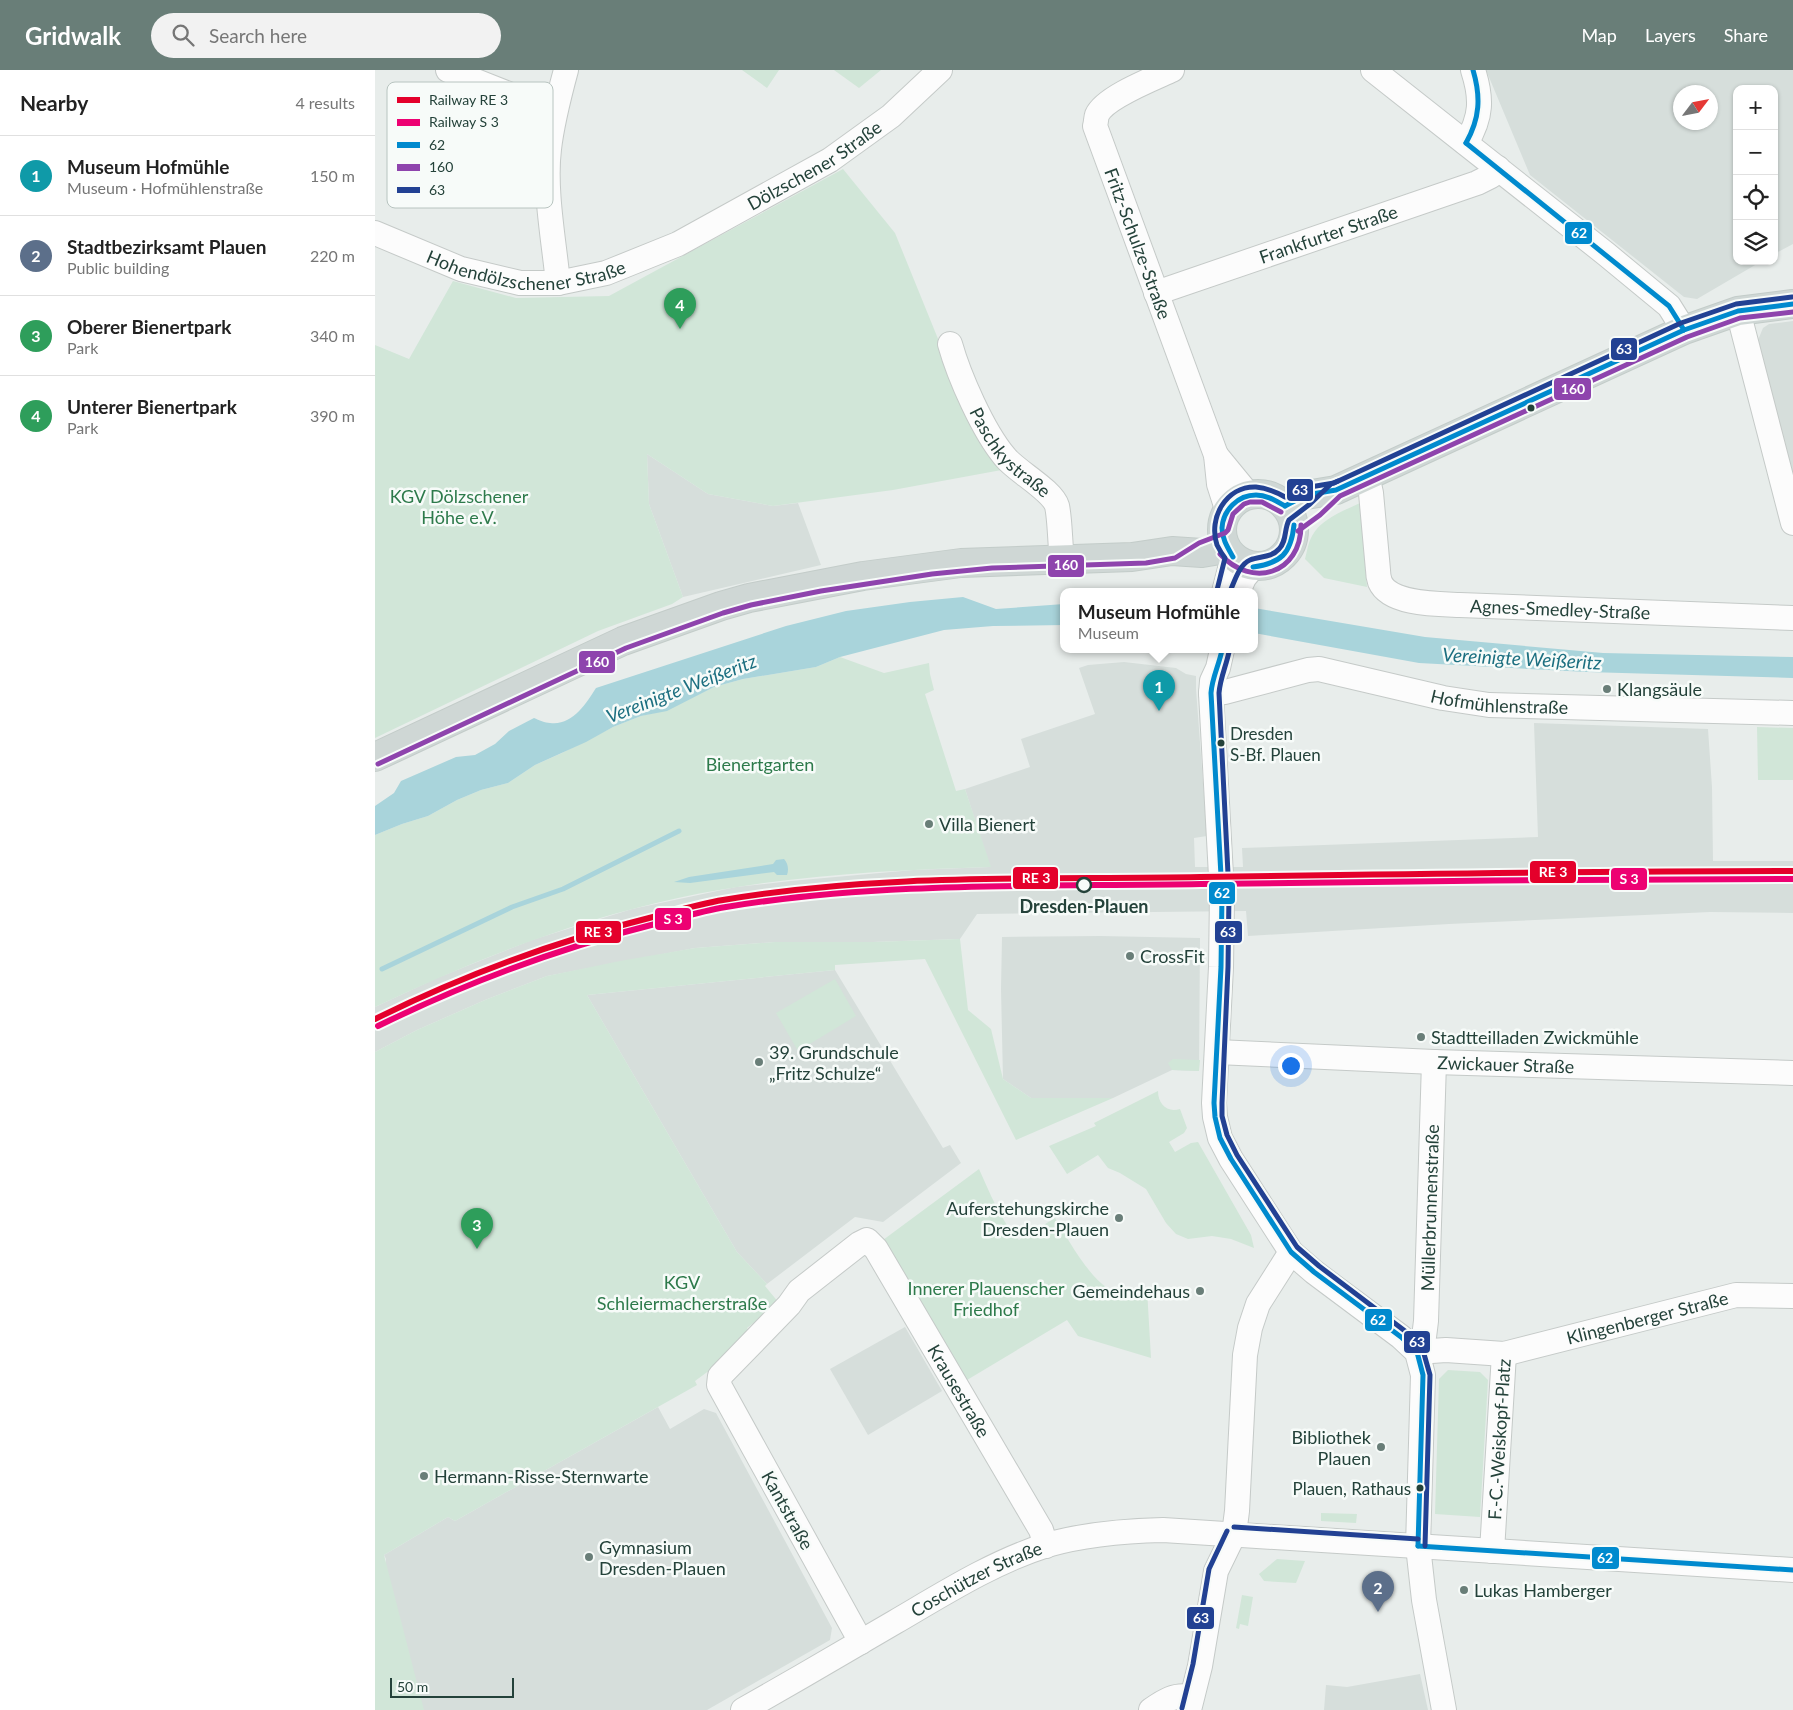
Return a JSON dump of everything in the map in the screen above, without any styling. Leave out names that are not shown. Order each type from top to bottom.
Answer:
[{"type":"main road","points":[[1289,515],[1315,510],[1336,490],[1369,484],[1684,330],[1738,310],[1793,304]]},
{"type":"main road","points":[[375,757],[623,641],[749,598],[931,566],[992,561],[1139,556],[1172,551],[1234,554],[1268,565],[1281,558],[1289,549],[1293,538],[1289,515],[1275,498],[1263,494],[1234,554]]},
{"type":"street","points":[[448,70],[478,82]]},
{"type":"street","points":[[553,118],[566,70]]},
{"type":"street","name":"Dölzschener Straße","points":[[678,244],[829,160],[891,116],[940,70]]},
{"type":"street","name":"Fritz-Schulze-Straße","points":[[1172,70],[1134,87],[1104,105],[1097,115],[1095,126],[1215,455],[1234,554]]},
{"type":"street","points":[[1373,70],[1467,143],[1669,306],[1684,330]]},
{"type":"street","points":[[1467,143],[1476,127],[1479,109],[1479,91],[1473,70]]},
{"type":"street","name":"Frankfurter Straße","points":[[1157,293],[1477,183],[1491,176],[1498,168]]},
{"type":"street","points":[[551,208],[558,283]]},
{"type":"street","name":"Hohendölzschener Straße","points":[[375,233],[461,269],[519,284],[558,283],[606,273],[678,244]]},
{"type":"street","points":[[1738,310],[1793,523]]},
{"type":"street","name":"Paschkystraße","points":[[950,344],[955,361],[971,397],[1004,456],[1019,471],[1052,497],[1057,506],[1062,559]]},
{"type":"street","name":"Agnes-Smedley-Straße","points":[[1369,484],[1377,570],[1381,583],[1386,590],[1397,596],[1410,600],[1460,605],[1792,618]]},
{"type":"street","points":[[1206,653],[1204,663],[1205,671],[1212,687]]},
{"type":"street","points":[[1221,653],[1212,687],[1222,894],[1215,1116],[1220,1138],[1231,1159],[1291,1252],[1314,1272],[1401,1337],[1417,1352],[1423,1375],[1418,1546],[1423,1600],[1444,1710]]},
{"type":"street","name":"Hofmühlenstraße","points":[[1212,687],[1225,692],[1308,670],[1319,670],[1443,698],[1489,705],[1793,713]]},
{"type":"street","name":"Zwickauer Straße","points":[[1217,1052],[1435,1062],[1793,1073]]},
{"type":"street","name":"Müllerbrunnenstraße","points":[[1417,1352],[1424,1337],[1426,1321],[1435,1062]]},
{"type":"street","name":"Krausestraße","points":[[720,1376],[789,1305],[799,1291],[859,1244],[867,1240],[876,1250],[1041,1530],[1046,1546]]},
{"type":"street","points":[[1151,1710],[1170,1698],[1182,1695],[1190,1703],[1200,1666],[1216,1571],[1234,1534],[1237,1511],[1245,1355],[1249,1328],[1257,1304],[1291,1252]]},
{"type":"street","name":"Klingenberger Straße","points":[[1504,1354],[1736,1295],[1793,1296]]},
{"type":"street","name":"F.-C.-Weiskopf-Platz","points":[[1417,1352],[1446,1350],[1504,1354],[1493,1551]]},
{"type":"street","name":"Kantstraße","points":[[720,1376],[719,1385],[861,1642]]},
{"type":"street","name":"Coschützer Straße","points":[[743,1710],[771,1703],[861,1642],[990,1569],[1046,1546],[1081,1537],[1118,1531],[1163,1530],[1234,1534],[1793,1570]]},
{"type":"shaded area","points":[[1486,70],[1793,70],[1793,244],[1778,252],[1778,85],[1733,85],[1733,265],[1755,265],[1697,299],[1684,297],[1530,175]]},
{"type":"shaded area","points":[[1793,321],[1793,483],[1758,340],[1763,328],[1769,324]]},
{"type":"shaded area","points":[[647,454],[708,494],[773,506],[798,503],[821,565],[683,597],[649,504]]},
{"type":"shaded area","points":[[1124,662],[1176,668],[1186,674],[1196,676],[1207,836],[1194,838],[1195,867],[1243,867],[1242,848],[1538,837],[1534,723],[1708,729],[1712,787],[1713,861],[1793,861],[1793,913],[1710,912],[1449,924],[1248,936],[1246,911],[977,914],[960,939],[872,942],[775,942],[695,948],[547,976],[485,1000],[417,1030],[375,1052],[375,1007],[437,978],[532,940],[632,909],[736,887],[913,870],[990,867],[965,789],[1030,767],[1021,739],[1095,714],[1079,668],[1088,665]]},
{"type":"shaded area","points":[[1002,937],[1200,938],[1199,1071],[1172,1070],[1113,1098],[1031,1098],[1003,1079]]},
{"type":"shaded area","name":"39. Grundschule „Fritz Schulze“","points":[[835,970],[943,1148],[950,1145],[961,1163],[883,1222],[855,1217],[767,1284],[737,1252],[587,995]]},
{"type":"shaded area","points":[[905,1327],[942,1391],[868,1435],[830,1369]]},
{"type":"shaded area","name":"Gymnasium Dresden-Plauen","points":[[658,1407],[670,1429],[704,1409],[716,1413],[832,1628],[830,1640],[707,1710],[375,1710],[386,1559],[384,1555],[448,1517],[455,1521]]},
{"type":"shaded area","points":[[1420,1674],[1428,1710],[1324,1710],[1326,1685],[1347,1687]]},
{"type":"green space","points":[[742,70],[779,70],[767,88]]},
{"type":"green space","points":[[834,70],[881,70],[859,88]]},
{"type":"green space","name":"KGV Dölzschener Höhe e.V.","points":[[843,169],[895,233],[947,361],[1007,469],[893,490],[773,506],[708,494],[647,454],[649,504],[683,597],[672,604],[598,631],[375,738],[375,345],[409,359],[453,281],[516,298],[609,296]]},
{"type":"green space","points":[[1360,503],[1367,587],[1324,578],[1305,559],[1316,530],[1333,516]]},
{"type":"green space","name":"Bienertgarten","points":[[840,657],[884,673],[929,663],[934,690],[925,694],[956,791],[965,789],[991,867],[833,875],[755,884],[678,898],[639,907],[561,930],[486,958],[375,1007],[375,835],[428,816],[457,800],[481,790],[508,783],[535,765],[613,727],[641,716],[667,710],[714,687],[743,679],[816,667]]},
{"type":"green space","points":[[1757,727],[1793,728],[1793,780],[1758,780]]},
{"type":"green space","name":"KGV Schleiermacherstraße","points":[[960,939],[968,1010],[991,1029],[1003,1079],[1031,1098],[1113,1098],[1016,1140],[925,959],[835,965],[835,970],[587,995],[737,1252],[767,1284],[765,1286],[779,1303],[747,1328],[750,1332],[714,1367],[695,1381],[697,1385],[455,1521],[448,1517],[384,1555],[424,1710],[375,1710],[375,1052],[417,1030],[485,1000],[547,976],[620,961],[695,948],[775,942],[872,942]]},
{"type":"green space","points":[[835,979],[856,1016],[798,1051],[776,1013]]},
{"type":"green space","points":[[1173,1059],[1200,1060],[1199,1071],[1172,1070],[1168,1063]]},
{"type":"green space","points":[[1158,1091],[1158,1096],[1164,1106],[1171,1110],[1180,1109],[1187,1128],[1184,1133],[1169,1142],[1175,1152],[1191,1143],[1198,1142],[1251,1235],[1254,1248],[1231,1239],[1212,1236],[1188,1239],[1176,1234],[1166,1223],[1146,1189],[1108,1168],[1098,1155],[1067,1174],[1049,1146],[1096,1126],[1094,1123]]},
{"type":"green space","name":"Innerer Plauenscher Friedhof","points":[[979,1169],[1001,1215],[1019,1240],[1055,1218],[1077,1254],[1097,1279],[1108,1289],[1120,1294],[1132,1295],[1147,1289],[1151,1358],[1078,1336],[1067,1320],[967,1380],[883,1240]]},
{"type":"green space","points":[[1448,1370],[1480,1372],[1488,1380],[1480,1517],[1435,1514],[1439,1379]]},
{"type":"green space","points":[[1321,1513],[1357,1514],[1356,1523],[1321,1521]]},
{"type":"green space","points":[[1277,1559],[1305,1561],[1296,1583],[1264,1581],[1259,1574]]},
{"type":"green space","points":[[1242,1595],[1253,1597],[1248,1626],[1240,1624],[1239,1629],[1236,1628]]},
{"type":"water","name":"Vereinigte Weißeritz","points":[[963,597],[996,609],[1060,604],[1060,625],[993,626],[944,630],[840,657],[816,667],[743,679],[714,687],[667,711],[641,716],[613,727],[586,742],[535,765],[508,783],[481,790],[457,800],[428,816],[375,835],[375,806],[394,793],[401,781],[456,757],[475,755],[495,744],[509,731],[534,718],[548,723],[565,721],[577,713],[596,688],[786,626],[846,611]]},
{"type":"water","name":"Vereinigte Weißeritz","points":[[1258,609],[1425,637],[1603,653],[1793,657],[1793,678],[1587,672],[1419,663],[1258,634]]},
{"type":"water","points":[[784,859],[788,867],[787,875],[777,875],[774,872],[690,883],[674,882],[689,877],[773,864],[776,860]]},
{"type":"waterway","points":[[382,969],[512,907],[563,889],[679,831]]},
{"type":"transit line","name":"62","points":[[1466,143],[1471,134],[1478,107],[1476,80],[1473,70]]},
{"type":"transit line","name":"62","points":[[1466,143],[1669,306],[1684,330]]},
{"type":"transit line","name":"63","points":[[1218,588],[1225,558],[1217,545],[1215,524],[1222,506],[1236,492],[1245,488],[1256,487],[1271,490],[1285,497],[1304,488],[1334,483],[1681,323],[1736,304],[1792,297]]},
{"type":"transit line","name":"62","points":[[1285,506],[1306,495],[1336,490],[1684,330],[1738,311],[1793,304]]},
{"type":"transit line","name":"160","points":[[1298,531],[1320,515],[1340,496],[1687,337],[1740,318],[1793,312]]},
{"type":"transit line","name":"63","points":[[1231,588],[1243,565],[1250,560],[1276,552],[1282,546],[1289,520],[1310,504],[1331,484],[1338,481]]},
{"type":"transit line","name":"62","points":[[1233,557],[1222,532],[1225,515],[1233,505],[1243,498],[1260,495],[1285,506]]},
{"type":"transit line","name":"160","points":[[378,764],[626,648],[723,613],[751,605],[821,591],[932,574],[992,568],[1146,563],[1175,558],[1199,543],[1225,533],[1228,530],[1233,514],[1244,504],[1262,502],[1281,512]]},
{"type":"transit line","name":"62","points":[[1253,567],[1271,563],[1283,555],[1293,535],[1294,525]]},
{"type":"transit line","name":"160","points":[[1220,554],[1233,565],[1246,571],[1260,573],[1273,571],[1284,565],[1293,555],[1299,542],[1301,525]]},
{"type":"transit line","name":"62","points":[[1221,653],[1211,693],[1222,894],[1215,1117],[1220,1138],[1231,1159],[1291,1252],[1314,1272],[1401,1337],[1417,1352],[1423,1375],[1418,1546]]},
{"type":"transit line","name":"63","points":[[1229,653],[1219,693],[1229,894],[1222,1116],[1227,1135],[1237,1155],[1297,1247],[1405,1331],[1422,1347],[1430,1375],[1425,1546]]},
{"type":"transit line","points":[[375,1019],[442,988],[546,948],[617,926],[705,904],[782,891],[841,885],[1021,878],[1793,871]]},
{"type":"transit line","points":[[378,1026],[480,981],[549,955],[619,933],[708,910],[785,899],[844,893],[963,887],[1497,880],[1793,879]]},
{"type":"transit line","name":"63","points":[[1234,1527],[1418,1539]]},
{"type":"transit line","name":"63","points":[[1182,1708],[1193,1664],[1209,1569],[1227,1531]]},
{"type":"transit line","name":"62","points":[[1418,1546],[1793,1570]]},
{"type":"place","name":"Unterer Bienertpark","points":[[680,329]]},
{"type":"place","name":"Klangsäule","points":[[1607,689]]},
{"type":"place","name":"Museum Hofmühle","points":[[1159,711]]},
{"type":"place","name":"Dresden S-Bf. Plauen","points":[[1221,743]]},
{"type":"place","name":"Villa Bienert","points":[[929,824]]},
{"type":"place","name":"Dresden-Plauen","points":[[1084,885]]},
{"type":"place","name":"CrossFit","points":[[1130,956]]},
{"type":"place","name":"Stadtteilladen Zwickmühle","points":[[1421,1037]]},
{"type":"place","name":"39. Grundschule „Fritz Schulze“","points":[[759,1062]]},
{"type":"place","name":"Auferstehungskirche Dresden-Plauen","points":[[1119,1218]]},
{"type":"place","name":"Oberer Bienertpark","points":[[477,1249]]},
{"type":"place","name":"Gemeindehaus","points":[[1200,1291]]},
{"type":"place","name":"Bibliothek Plauen","points":[[1381,1447]]},
{"type":"place","name":"Hermann-Risse-Sternwarte","points":[[424,1476]]},
{"type":"place","name":"Plauen, Rathaus","points":[[1420,1488]]},
{"type":"place","name":"Gymnasium Dresden-Plauen","points":[[589,1557]]},
{"type":"place","name":"Lukas Hamberger","points":[[1464,1590]]},
{"type":"place","name":"Stadtbezirksamt Plauen","points":[[1378,1612]]}]
